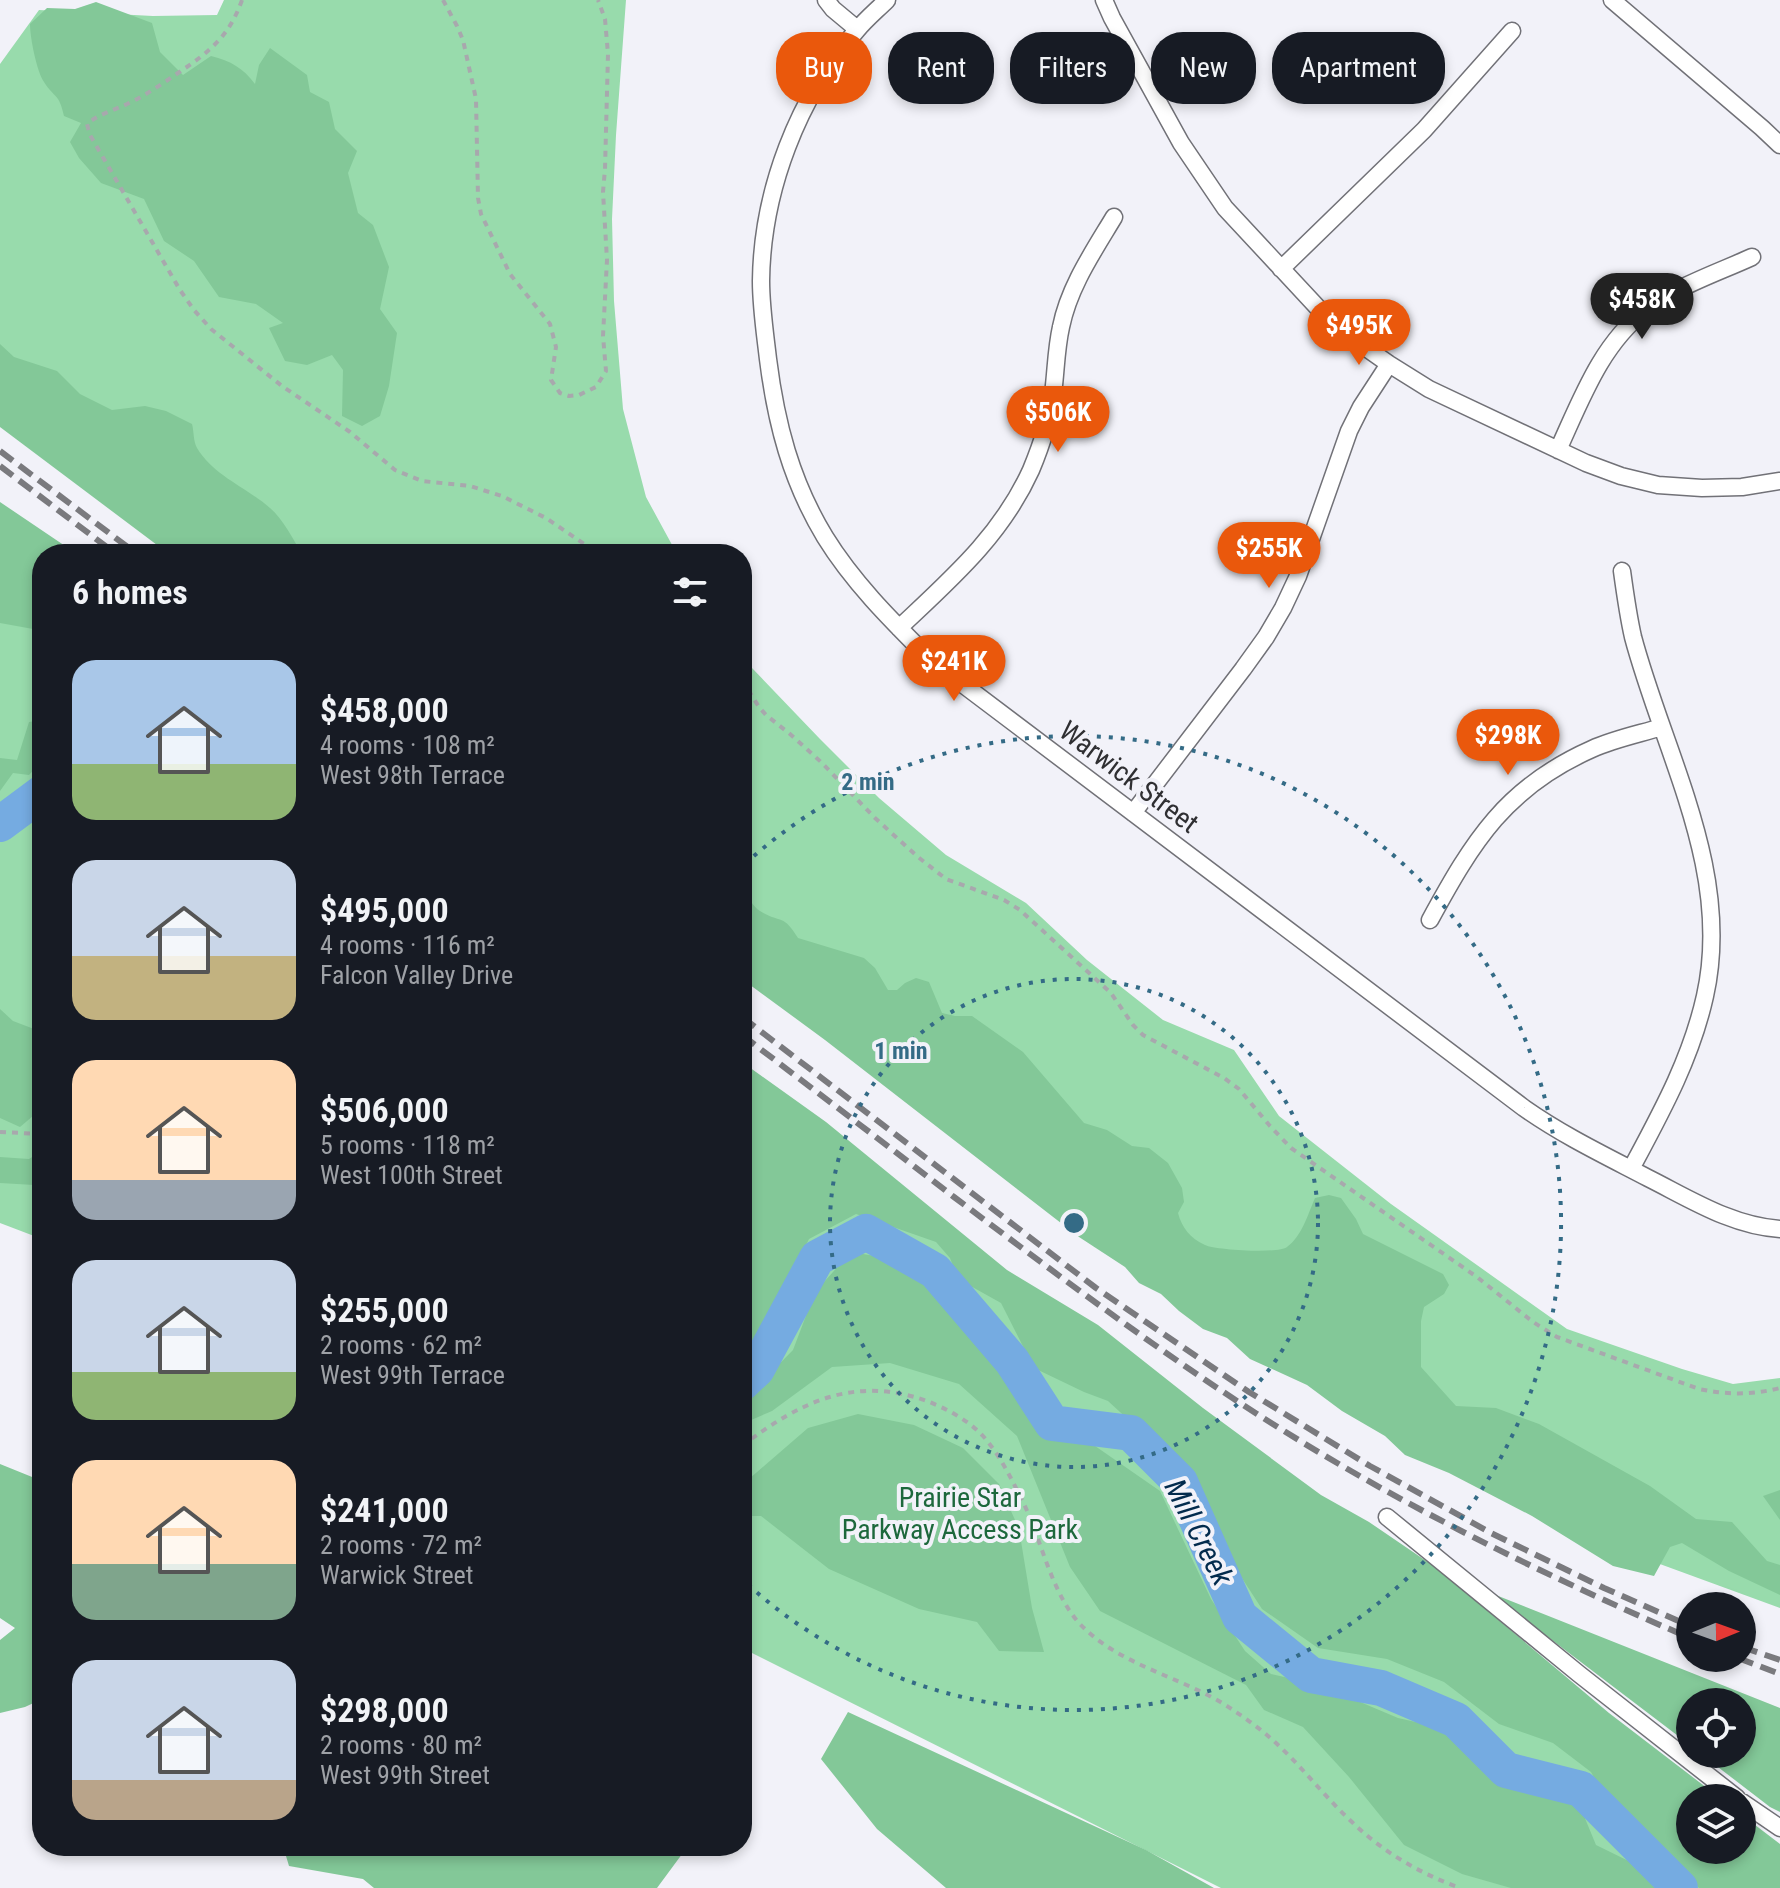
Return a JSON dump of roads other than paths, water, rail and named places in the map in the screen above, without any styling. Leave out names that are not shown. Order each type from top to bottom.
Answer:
[{"type":"street","points":[[826,0],[857,29]]},
{"type":"street","name":"Warwick Street","points":[[887,0],[857,29],[828,67],[805,108],[773,191],[764,237],[761,280],[763,319],[773,402],[801,492],[844,566],[932,661],[1524,1108],[1557,1131],[1712,1211],[1741,1222],[1780,1229]]},
{"type":"street","points":[[1104,0],[1181,143],[1225,208],[1319,309],[1352,338],[1429,389],[1586,463],[1621,476],[1658,485],[1702,488],[1742,487],[1780,481]]},
{"type":"street","points":[[1612,0],[1780,145]]},
{"type":"street","points":[[1281,269],[1424,130],[1512,31]]},
{"type":"street","points":[[899,628],[971,560],[1016,500],[1045,431],[1053,398],[1061,326],[1069,300],[1114,217]]},
{"type":"street","points":[[1558,450],[1594,373],[1627,327],[1664,298],[1752,257]]},
{"type":"street","points":[[1133,813],[1243,669],[1283,608],[1298,576],[1349,431],[1389,364]]},
{"type":"street","points":[[1622,571],[1633,636],[1702,855],[1709,907],[1710,960],[1700,1017],[1686,1059],[1669,1099],[1631,1169]]},
{"type":"street","points":[[1430,920],[1458,867],[1481,835],[1504,807],[1534,782],[1564,762],[1595,748],[1662,727]]},
{"type":"street","points":[[1387,1517],[1719,1784]]},
{"type":"street","points":[[1756,1812],[1780,1828]]},
{"type":"waterway","name":"Mill Creek","points":[[0,824],[32,800]]},
{"type":"waterway","name":"Mill Creek","points":[[752,1374],[817,1258],[866,1232],[935,1271],[1012,1361],[1052,1423],[1131,1433],[1180,1482],[1240,1617],[1311,1675],[1381,1688],[1456,1720],[1506,1770],[1581,1789],[1680,1888]]},
{"type":"railway","points":[[0,451],[124,544]]},
{"type":"railway","points":[[0,466],[103,544]]},
{"type":"railway","points":[[752,1025],[1096,1288],[1249,1392],[1370,1466],[1491,1533],[1676,1620]]},
{"type":"railway","points":[[752,1043],[1092,1300],[1288,1434],[1457,1529],[1676,1632]]},
{"type":"railway","points":[[1756,1652],[1780,1660]]},
{"type":"railway","points":[[1756,1665],[1780,1674]]},
{"type":"park label","name":"Prairie Star Parkway Access Park","points":[[960,1513]]}]
